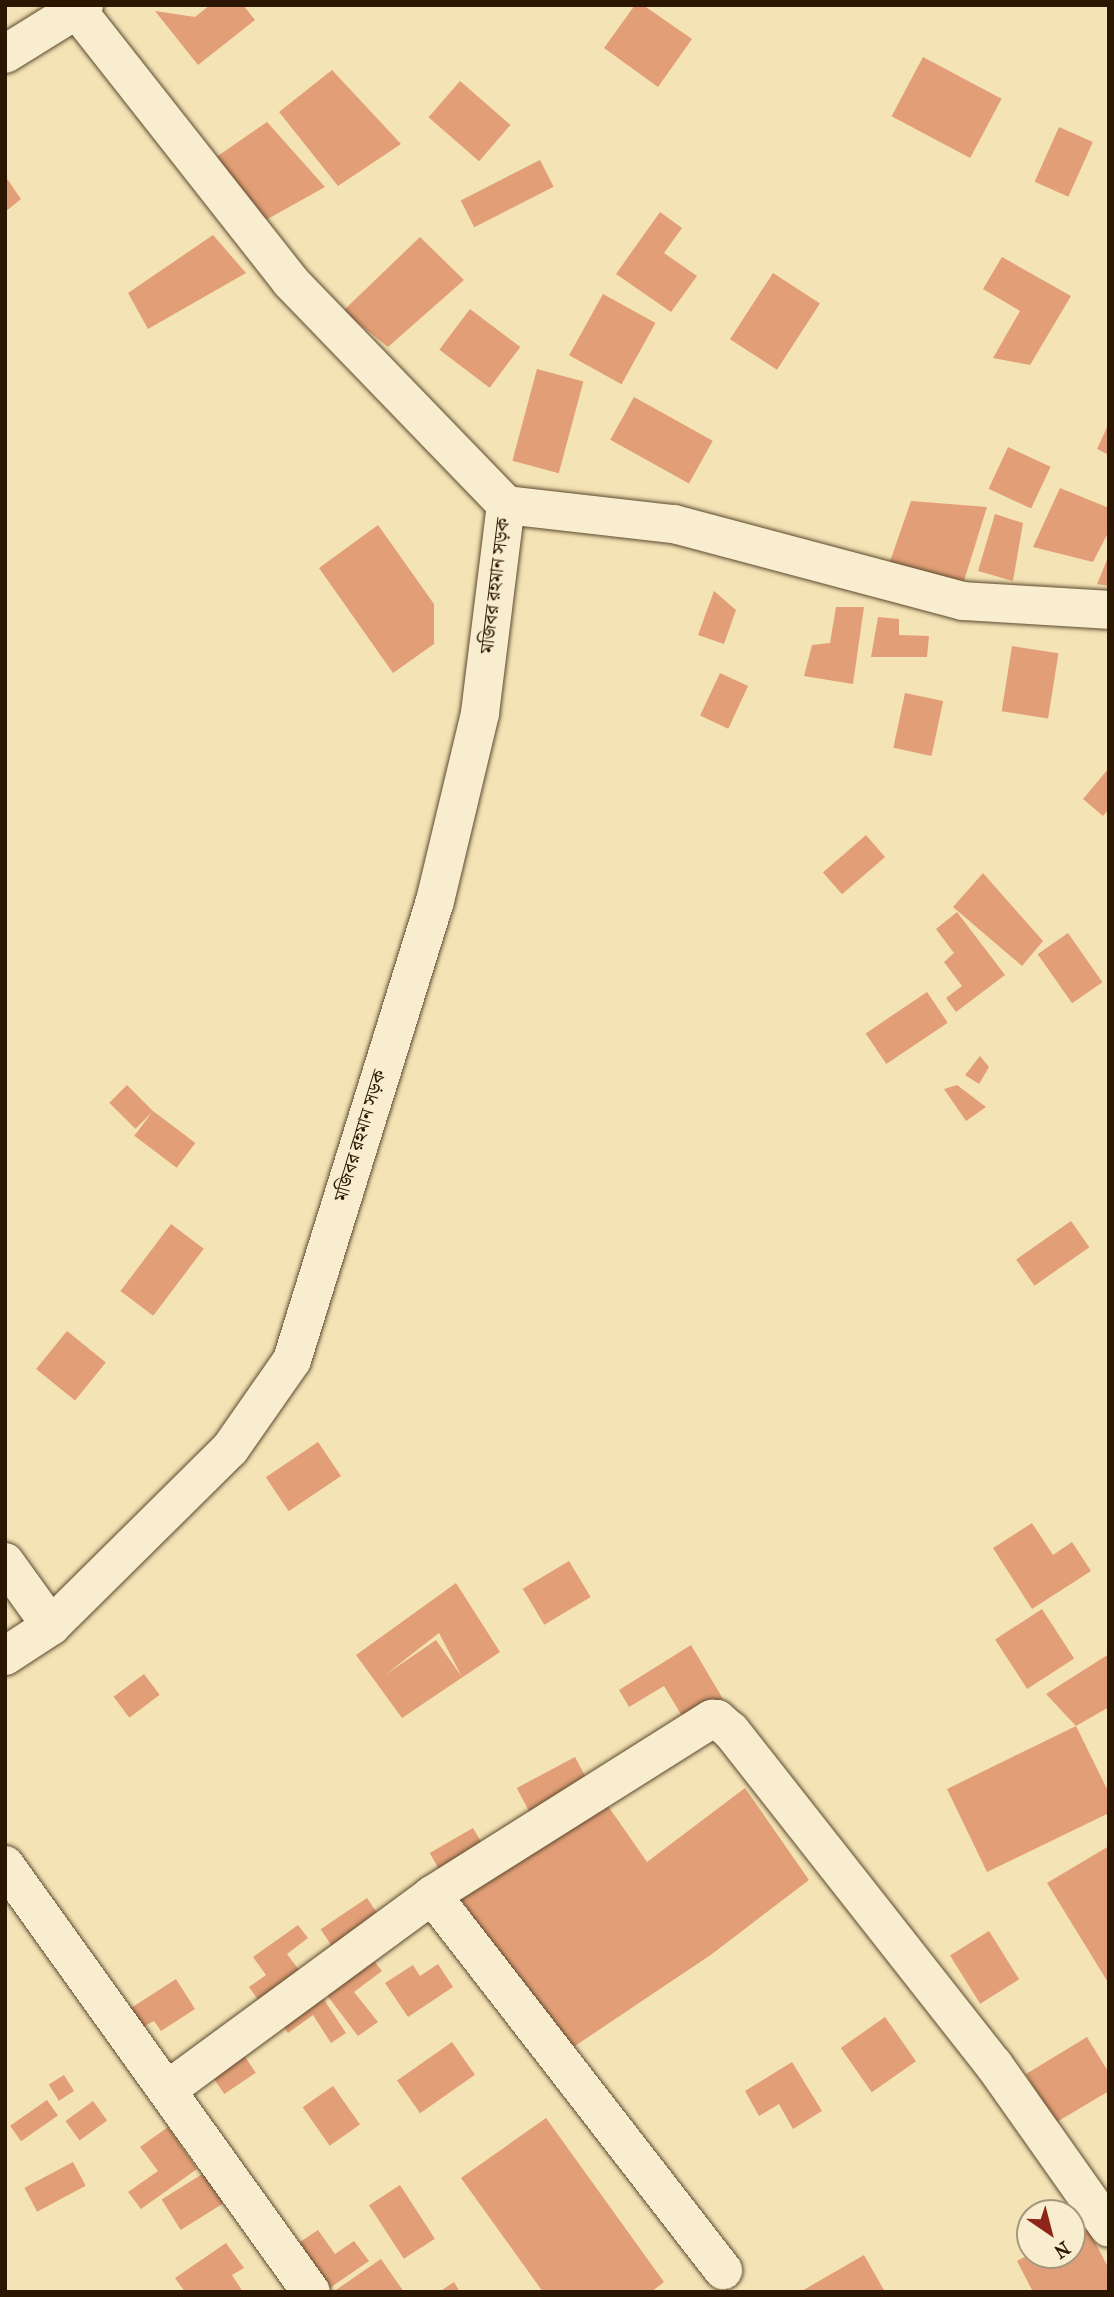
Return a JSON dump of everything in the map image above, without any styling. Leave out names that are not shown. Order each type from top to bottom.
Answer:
[{"type":"street","points":[[5,54],[81,8],[290,281],[506,505],[674,524],[963,601],[1109,610]]},
{"type":"street","name":"মজিবর রহমান সড়ক","points":[[5,1656],[51,1626],[230,1449],[292,1360],[435,901],[480,713],[506,505]]},
{"type":"street","points":[[5,1562],[51,1626]]},
{"type":"street","points":[[167,2090],[432,1895],[712,1718],[722,1721],[994,2065],[1109,2228]]},
{"type":"street","points":[[5,1865],[311,2292]]},
{"type":"street","points":[[432,1895],[723,2270]]},
{"type":"building","points":[[210,5],[243,5],[255,20],[198,65],[155,11],[195,17]]},
{"type":"building","points":[[635,5],[643,5],[692,39],[658,87],[604,48]]},
{"type":"building","points":[[923,57],[1002,99],[970,158],[892,116]]},
{"type":"building","points":[[332,70],[401,144],[338,186],[279,112]]},
{"type":"building","points":[[460,81],[511,125],[479,161],[429,117]]},
{"type":"building","points":[[267,122],[325,187],[264,221],[212,160]]},
{"type":"building","points":[[1059,127],[1093,142],[1068,197],[1035,182]]},
{"type":"building","points":[[540,160],[554,187],[474,227],[461,200]]},
{"type":"building","points":[[5,176],[21,199],[5,212]]},
{"type":"building","points":[[660,212],[682,228],[664,253],[697,276],[671,312],[616,274]]},
{"type":"building","points":[[213,235],[246,273],[148,329],[128,293]]},
{"type":"building","points":[[420,237],[464,280],[388,347],[343,311]]},
{"type":"building","points":[[1002,257],[1071,296],[1030,365],[993,358],[1020,311],[983,289]]},
{"type":"building","points":[[773,273],[820,303],[777,370],[730,339]]},
{"type":"building","points":[[603,294],[655,323],[622,384],[569,355]]},
{"type":"building","points":[[470,309],[520,347],[490,388],[439,350]]},
{"type":"building","points":[[537,369],[583,381],[559,473],[512,461]]},
{"type":"building","points":[[634,397],[713,441],[689,483],[610,440]]},
{"type":"building","points":[[1109,423],[1109,455],[1097,449]]},
{"type":"building","points":[[1008,447],[1051,467],[1031,509],[989,489]]},
{"type":"building","points":[[1060,488],[1109,508],[1109,531],[1093,562],[1033,547]]},
{"type":"building","points":[[911,501],[987,507],[963,584],[887,570]]},
{"type":"building","points":[[995,514],[1023,523],[1013,581],[978,571]]},
{"type":"building","points":[[378,525],[434,604],[434,644],[393,673],[319,568]]},
{"type":"building","points":[[1109,555],[1109,586],[1097,584]]},
{"type":"building","points":[[714,591],[736,610],[724,644],[698,635]]},
{"type":"building","points":[[836,607],[864,607],[853,684],[804,676],[812,645],[830,643]]},
{"type":"building","points":[[878,617],[899,619],[899,635],[929,636],[927,657],[871,657]]},
{"type":"building","points":[[1012,646],[1058,653],[1048,719],[1002,711]]},
{"type":"building","points":[[720,673],[748,686],[728,729],[700,716]]},
{"type":"building","points":[[905,693],[943,701],[932,756],[893,748]]},
{"type":"building","points":[[1109,768],[1109,809],[1103,816],[1083,799]]},
{"type":"building","points":[[866,835],[885,857],[842,894],[823,872]]},
{"type":"building","points":[[983,873],[1043,941],[1022,966],[953,907]]},
{"type":"building","points":[[957,912],[1005,975],[956,1012],[946,998],[962,986],[944,962],[954,953],[936,929]]},
{"type":"building","points":[[1068,933],[1102,982],[1072,1003],[1038,954]]},
{"type":"building","points":[[927,992],[948,1023],[886,1064],[866,1033]]},
{"type":"building","points":[[980,1056],[989,1067],[979,1084],[965,1075]]},
{"type":"building","points":[[127,1085],[153,1111],[135,1129],[109,1103]]},
{"type":"building","points":[[957,1085],[986,1107],[966,1121],[944,1089]]},
{"type":"building","points":[[153,1111],[195,1143],[177,1168],[134,1136]]},
{"type":"building","points":[[1071,1221],[1089,1247],[1034,1286],[1016,1259]]},
{"type":"building","points":[[171,1224],[204,1249],[153,1316],[120,1291]]},
{"type":"building","points":[[67,1331],[106,1362],[75,1401],[36,1369]]},
{"type":"building","points":[[318,1442],[341,1476],[289,1511],[266,1477]]},
{"type":"building","points":[[1032,1523],[1053,1555],[1072,1542],[1091,1571],[1032,1609],[993,1548]]},
{"type":"building","points":[[569,1561],[591,1597],[544,1625],[523,1589]]},
{"type":"building","points":[[456,1583],[500,1652],[402,1718],[356,1655]],"holes":[[[439,1633],[462,1677],[436,1640],[385,1675]]]},
{"type":"building","points":[[1042,1609],[1074,1658],[1027,1689],[995,1639]]},
{"type":"building","points":[[691,1645],[723,1699],[685,1721],[664,1686],[629,1707],[619,1690]]},
{"type":"building","points":[[1109,1654],[1109,1707],[1076,1726],[1046,1694]]},
{"type":"building","points":[[144,1674],[160,1695],[129,1718],[114,1697]]},
{"type":"building","points":[[1076,1726],[1109,1793],[1109,1813],[987,1872],[947,1789]]},
{"type":"building","points":[[575,1757],[590,1785],[532,1816],[517,1788]]},
{"type":"building","points":[[745,1788],[809,1880],[712,1954],[563,2054],[461,1899],[608,1806],[647,1862]]},
{"type":"building","points":[[473,1828],[485,1849],[442,1874],[430,1853]]},
{"type":"building","points":[[1109,1846],[1109,1984],[1047,1883]]},
{"type":"building","points":[[367,1898],[381,1919],[335,1950],[321,1929]]},
{"type":"building","points":[[298,1925],[308,1938],[287,1954],[302,1974],[261,2004],[249,1987],[266,1975],[253,1957]]},
{"type":"building","points":[[989,1931],[1019,1979],[980,2004],[950,1955]]},
{"type":"building","points":[[366,1951],[382,1971],[354,1992],[378,2022],[358,2036],[320,1986]]},
{"type":"building","points":[[438,1964],[453,1987],[408,2017],[385,1983],[413,1965],[420,1976]]},
{"type":"building","points":[[176,1979],[195,2009],[161,2031],[154,2021],[143,2027],[131,2008]]},
{"type":"building","points":[[317,1989],[346,2033],[331,2043],[313,2015],[288,2033],[277,2017]]},
{"type":"building","points":[[885,2017],[916,2061],[872,2092],[841,2048]]},
{"type":"building","points":[[1087,2037],[1109,2073],[1109,2091],[1055,2123],[1026,2074]]},
{"type":"building","points":[[452,2042],[475,2075],[420,2113],[397,2080]]},
{"type":"building","points":[[239,2048],[256,2073],[224,2094],[207,2069]]},
{"type":"building","points":[[792,2062],[822,2111],[793,2129],[779,2104],[759,2116],[745,2091]]},
{"type":"building","points":[[64,2075],[74,2091],[59,2101],[49,2085]]},
{"type":"building","points":[[333,2086],[360,2125],[330,2146],[303,2107]]},
{"type":"building","points":[[47,2100],[58,2116],[21,2141],[10,2126]]},
{"type":"building","points":[[93,2101],[107,2120],[80,2140],[65,2121]]},
{"type":"building","points":[[546,2118],[664,2282],[651,2292],[543,2292],[461,2178]]},
{"type":"building","points":[[168,2127],[197,2169],[141,2209],[128,2192],[158,2171],[140,2147]]},
{"type":"building","points":[[73,2162],[86,2186],[37,2212],[24,2188]]},
{"type":"building","points":[[204,2173],[223,2204],[181,2230],[162,2199]]},
{"type":"building","points":[[400,2185],[435,2239],[404,2259],[369,2205]]},
{"type":"building","points":[[1086,2225],[1109,2269],[1109,2292],[1033,2292],[1021,2269],[1086,2269]]},
{"type":"building","points":[[318,2230],[335,2254],[354,2241],[369,2261],[324,2292],[291,2248]]},
{"type":"building","points":[[226,2243],[244,2268],[232,2275],[243,2292],[185,2292],[175,2278]]},
{"type":"building","points":[[864,2255],[885,2292],[800,2292]]},
{"type":"building","points":[[381,2259],[404,2292],[333,2292]]},
{"type":"building","points":[[454,2282],[460,2292],[439,2292]]}]
